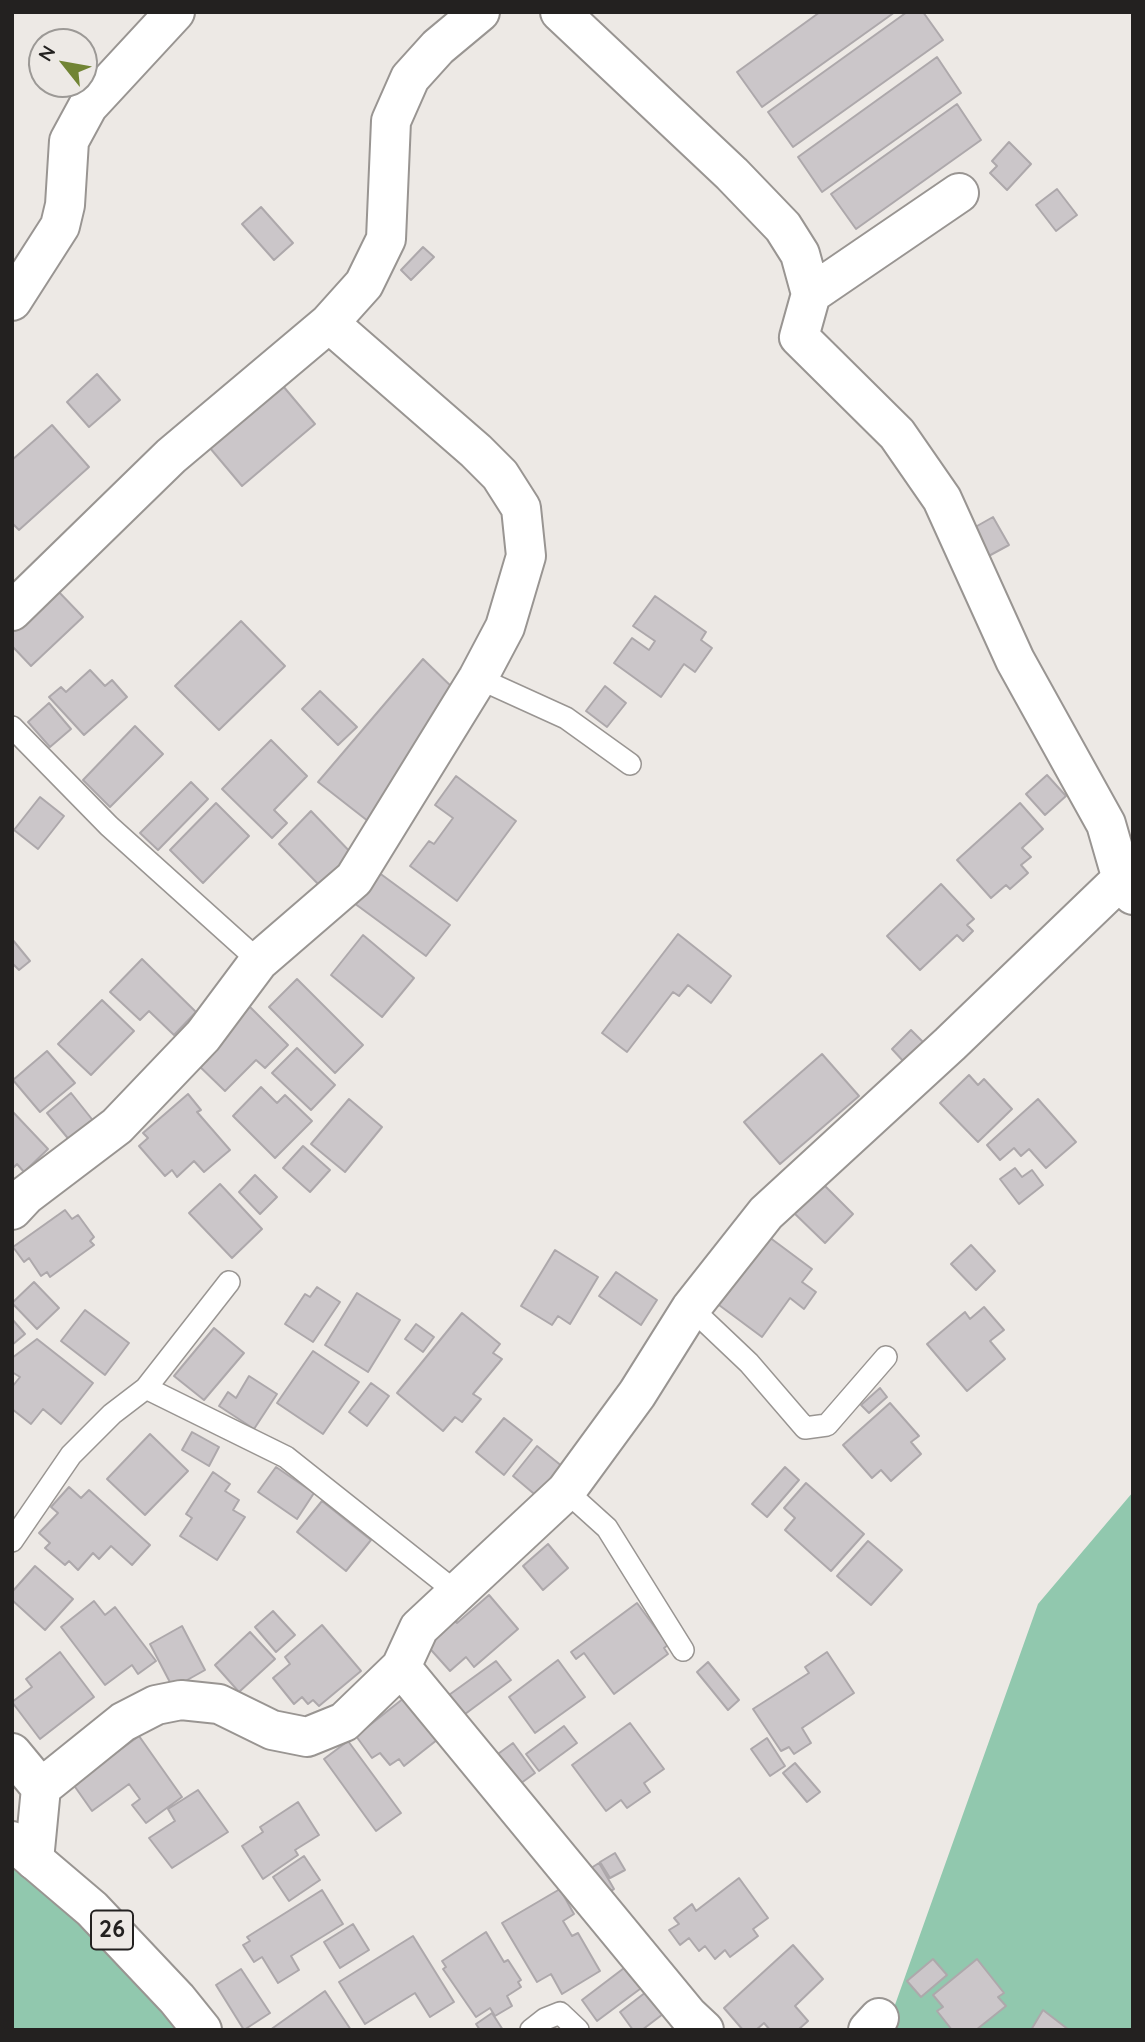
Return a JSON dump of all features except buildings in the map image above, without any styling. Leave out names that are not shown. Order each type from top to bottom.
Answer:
[{"type":"street","points":[[12,301],[60,226],[65,205],[69,141],[88,106],[175,12]]},
{"type":"street","points":[[13,607],[171,456],[329,323],[365,284],[386,239],[391,121],[410,78],[438,47],[480,12]]},
{"type":"street","points":[[23,1851],[41,1788],[123,1722],[156,1705],[181,1700],[219,1704],[272,1730],[307,1737],[344,1722],[401,1667],[419,1628],[566,1491],[637,1394],[691,1308],[766,1213],[1129,880],[1107,824],[1015,660],[942,499],[897,434],[800,338],[811,294],[800,254],[783,228],[732,174],[560,12]]},
{"type":"street","points":[[811,294],[959,193]]},
{"type":"street","points":[[12,1210],[26,1195],[117,1126],[203,1036],[259,961],[354,879],[478,678],[505,627],[526,556],[522,508],[500,475],[476,451],[329,323]]},
{"type":"street","points":[[401,1667],[688,2015],[704,2030]]},
{"type":"street","points":[[12,1753],[41,1788]]},
{"type":"street","name":"26","points":[[23,1851],[92,1909],[177,1999],[202,2030]]},
{"type":"lane","points":[[478,678],[566,718],[630,764]]},
{"type":"lane","points":[[12,727],[109,826],[259,961]]},
{"type":"lane","points":[[12,1541],[71,1455],[113,1414],[146,1388],[229,1282]]},
{"type":"lane","points":[[691,1308],[749,1363],[805,1428],[827,1425],[886,1357]]},
{"type":"lane","points":[[146,1388],[286,1457],[456,1591]]},
{"type":"lane","points":[[566,1491],[607,1528],[683,1650]]},
{"type":"lane","points":[[531,2030],[545,2019],[560,2013],[578,2030]]},
{"type":"green space","points":[[1133,1492],[1133,2030],[886,2030],[1038,1604]]},
{"type":"green space","points":[[12,1833],[196,2030],[12,2030]]}]
